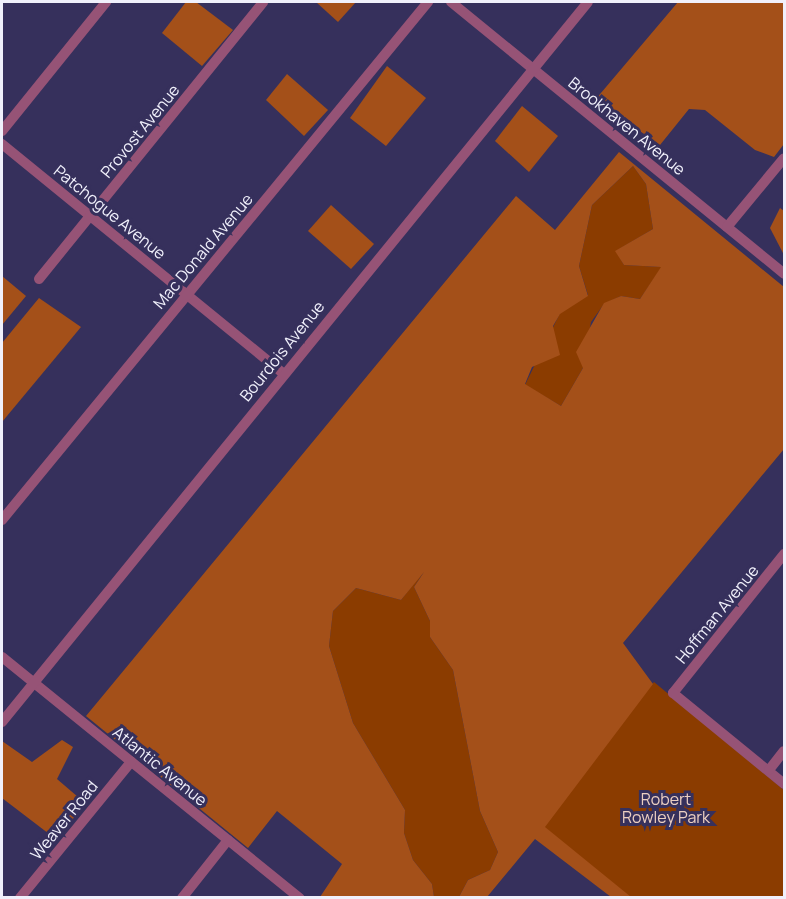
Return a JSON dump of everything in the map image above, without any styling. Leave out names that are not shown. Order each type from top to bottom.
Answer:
[{"type":"street","points":[[2,131],[106,2]]},
{"type":"street","name":"Provost Avenue","points":[[39,279],[263,2]]},
{"type":"street","name":"Mac Donald Avenue","points":[[2,520],[428,2]]},
{"type":"street","name":"Brookhaven Avenue","points":[[451,2],[784,274]]},
{"type":"street","name":"Bourdois Avenue","points":[[2,722],[283,373],[588,2]]},
{"type":"street","name":"Patchogue Avenue","points":[[2,144],[283,373]]},
{"type":"street","points":[[727,227],[784,158]]},
{"type":"street","name":"Hoffman Avenue","points":[[769,770],[673,693],[784,554]]},
{"type":"street","name":"Atlantic Avenue","points":[[2,657],[300,897]]},
{"type":"street","points":[[784,751],[769,770],[784,784]]},
{"type":"street","name":"Weaver Road","points":[[20,897],[131,762]]},
{"type":"street","points":[[182,897],[228,840]]},
{"type":"green space","points":[[633,166],[646,184],[653,229],[616,251],[624,265],[662,267],[640,299],[621,296],[604,304],[591,322],[583,368],[561,406],[525,385],[560,313],[588,295],[579,266],[592,205]]},
{"type":"green space","points":[[429,564],[414,587],[430,621],[430,637],[453,670],[480,811],[498,852],[490,870],[468,880],[459,897],[434,897],[432,884],[413,860],[404,833],[405,810],[353,723],[329,646],[333,611],[356,588],[401,600]]},
{"type":"green space","name":"Robert Rowley Park","points":[[654,682],[784,790],[784,897],[628,897],[538,822]]},
{"type":"shaded area","points":[[186,2],[196,2],[233,30],[202,66],[162,33]]},
{"type":"shaded area","points":[[316,2],[356,2],[338,22]]},
{"type":"shaded area","points":[[678,2],[784,2],[784,144],[774,157],[755,150],[705,110],[689,109],[660,145],[595,100]]},
{"type":"shaded area","points":[[387,66],[426,98],[386,146],[350,118]]},
{"type":"shaded area","points":[[287,74],[328,110],[304,136],[266,100]]},
{"type":"shaded area","points":[[522,106],[558,136],[529,172],[495,141]]},
{"type":"shaded area","points":[[619,152],[784,287],[784,449],[623,643],[653,684],[545,827],[631,897],[611,897],[535,839],[487,897],[459,897],[468,880],[490,870],[498,852],[480,811],[453,670],[430,637],[430,621],[414,587],[424,572],[401,600],[356,588],[333,611],[329,646],[353,723],[405,810],[404,833],[413,860],[432,884],[434,897],[320,897],[342,864],[277,811],[248,848],[86,716],[516,196],[555,230]],"holes":[[[633,166],[646,184],[653,229],[615,251],[624,265],[661,267],[640,299],[621,296],[604,303],[576,352],[583,368],[561,406],[525,384],[532,367],[560,355],[553,326],[560,314],[588,296],[579,266],[592,205]]]},
{"type":"shaded area","points":[[331,205],[374,244],[351,269],[308,231]]},
{"type":"shaded area","points":[[780,208],[784,211],[784,255],[770,228]]},
{"type":"shaded area","points":[[2,276],[26,296],[2,325]]},
{"type":"shaded area","points":[[39,298],[81,327],[2,422],[2,343]]},
{"type":"shaded area","points":[[62,740],[73,747],[57,779],[85,803],[57,840],[2,798],[2,741],[32,762]]}]
